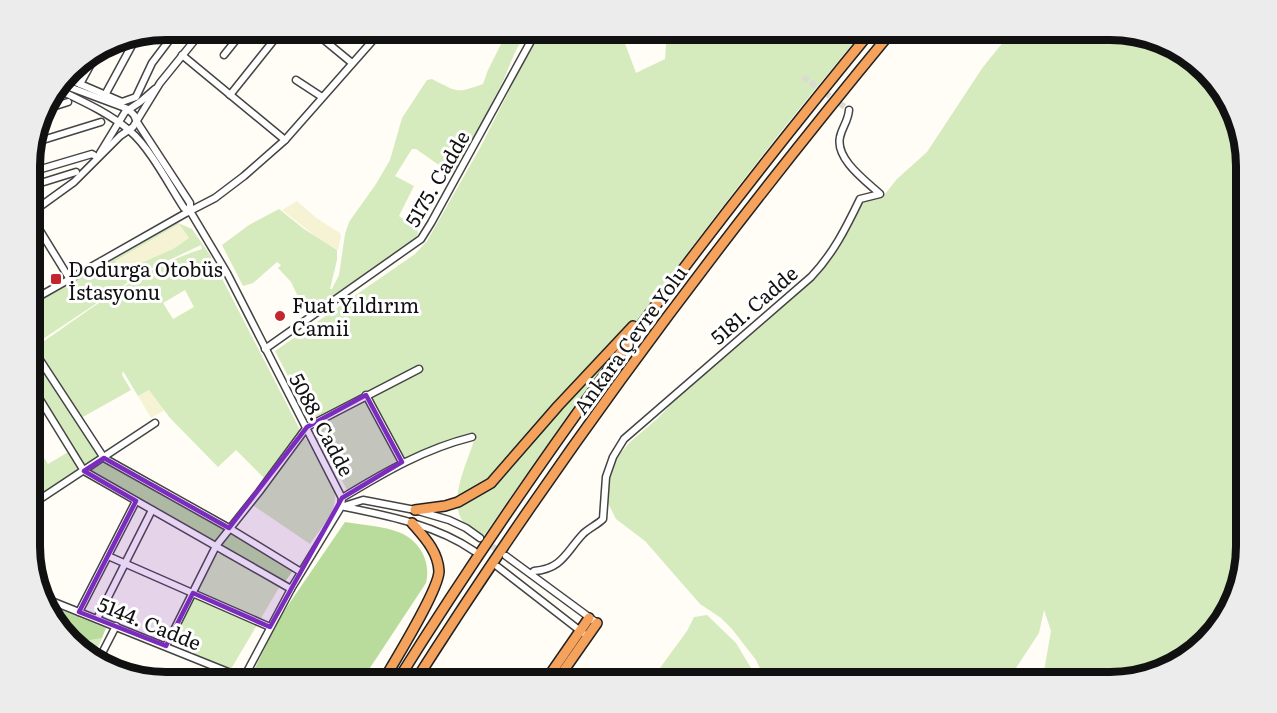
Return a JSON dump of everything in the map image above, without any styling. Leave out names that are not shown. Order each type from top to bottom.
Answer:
[{"type":"highway","name":"Ankara Çevre Yolu","points":[[403,672],[490,538],[582,406],[664,294],[864,40]]},
{"type":"highway","name":"Ankara Çevre Yolu","points":[[421,672],[537,498],[677,302],[805,137],[885,40]]},
{"type":"highway","points":[[415,510],[458,502],[491,483],[558,406],[664,294]]},
{"type":"highway","points":[[388,672],[433,591],[439,572],[436,554],[412,523]]},
{"type":"highway","points":[[551,672],[580,630],[593,620]]},
{"type":"highway","points":[[563,672],[588,636],[593,620]]},
{"type":"highway","points":[[425,672],[439,645]]},
{"type":"street","points":[[74,82],[122,102],[136,98],[152,63],[169,41]]},
{"type":"street","points":[[40,208],[74,182],[136,122],[160,83],[193,41]]},
{"type":"street","points":[[224,55],[235,41]]},
{"type":"street","points":[[230,95],[273,41]]},
{"type":"street","points":[[325,41],[352,63]]},
{"type":"street","points":[[40,296],[215,198],[244,176],[285,140],[372,41]]},
{"type":"street","name":"5175. Cadde","points":[[265,349],[421,239],[531,41]]},
{"type":"street","points":[[105,95],[132,46]]},
{"type":"street","points":[[182,55],[285,140]]},
{"type":"street","points":[[80,84],[89,68]]},
{"type":"street","points":[[296,80],[322,97]]},
{"type":"street","points":[[95,160],[128,109],[140,102],[160,83]]},
{"type":"street","points":[[69,87],[128,109],[134,114],[136,122],[190,203],[190,211]]},
{"type":"street","points":[[65,93],[108,114],[129,129],[144,146],[184,208],[190,211]]},
{"type":"street","points":[[56,106],[68,102]]},
{"type":"street","name":"5181. Cadde","points":[[531,574],[534,571],[553,567],[562,560],[587,530],[599,522],[604,515],[606,477],[613,457],[624,439],[811,277],[822,266],[841,238],[860,200],[880,194],[841,152],[840,135],[849,120],[849,110]]},
{"type":"street","points":[[44,140],[101,122]]},
{"type":"street","points":[[40,169],[92,154],[95,160]]},
{"type":"street","points":[[40,183],[76,172]]},
{"type":"street","name":"5088. Cadde","points":[[190,211],[227,273],[342,498],[341,507],[301,572],[247,672]]},
{"type":"street","points":[[40,230],[69,278]]},
{"type":"street","points":[[40,365],[104,458],[229,528],[301,572]]},
{"type":"street","points":[[166,646],[216,546],[307,427],[419,369]]},
{"type":"street","points":[[366,395],[402,462]]},
{"type":"street","points":[[40,400],[84,471],[291,590]]},
{"type":"street","points":[[40,499],[155,423]]},
{"type":"street","points":[[342,498],[402,462],[448,443],[472,437]]},
{"type":"street","points":[[341,507],[363,500],[415,510],[449,520],[480,538]]},
{"type":"street","points":[[79,612],[136,501]]},
{"type":"street","points":[[341,507],[439,530],[474,551]]},
{"type":"street","points":[[97,619],[152,510]]},
{"type":"street","points":[[108,556],[270,627]]},
{"type":"street","points":[[506,556],[593,620]]},
{"type":"street","points":[[498,567],[588,636]]},
{"type":"street","name":"5144. Cadde","points":[[54,602],[166,646],[222,672]]},
{"type":"street","points":[[102,654],[116,626]]},
{"type":"highlighted area","points":[[366,395],[402,462],[342,498],[270,627],[193,593],[166,646],[79,612],[136,501],[84,471],[104,458],[229,528],[307,427]]},
{"type":"shaded area","points":[[297,201],[315,217],[340,233],[338,250],[319,239],[282,210]]},
{"type":"shaded area","points":[[179,224],[189,238],[173,249],[121,273],[115,261]]},
{"type":"shaded area","points":[[149,390],[165,410],[151,418],[138,396]]},
{"type":"green space","points":[[666,40],[856,40],[764,153],[668,279],[574,407],[483,537],[464,523],[457,504],[460,480],[475,437],[469,436],[396,461],[348,492],[275,351],[415,254],[427,241],[480,148],[535,41],[624,41],[636,73],[665,59]]},
{"type":"green space","points":[[1005,40],[1127,42],[1158,50],[1187,67],[1205,84],[1223,111],[1230,126],[1236,159],[1236,554],[1230,587],[1220,609],[1210,623],[1187,646],[1158,663],[1135,670],[1044,672],[1051,631],[1044,610],[1039,633],[1013,672],[762,672],[756,660],[732,629],[721,618],[700,604],[645,541],[616,519],[607,501],[608,480],[612,464],[629,443],[658,418],[693,381],[816,272],[858,207],[866,200],[885,194],[897,179],[927,152],[983,67]]},
{"type":"green space","points":[[503,41],[522,41],[453,175],[416,149],[412,149],[395,176],[414,186],[399,216],[417,229],[418,234],[411,244],[310,311],[304,309],[291,282],[278,268],[281,265],[277,262],[253,283],[243,286],[222,245],[249,225],[279,209],[304,229],[337,250],[330,289],[332,289],[339,275],[349,222],[390,160],[402,118],[427,80],[432,79],[447,87],[461,90],[483,84]]},
{"type":"green space","points":[[178,223],[192,229],[210,255],[299,428],[300,434],[264,478],[236,450],[218,467],[170,418],[149,390],[138,396],[123,371],[122,375],[131,390],[81,418],[40,357],[43,350],[40,352],[40,344],[134,280],[202,249],[201,245],[142,273],[40,341],[40,301]],"holes":[[[179,224],[189,238],[173,249],[121,272],[115,261]],[[185,290],[194,307],[173,319],[163,303]]]},
{"type":"green space","points":[[40,365],[101,457],[83,465],[40,396]]},
{"type":"green space","points":[[302,436],[307,440],[335,493],[331,514],[310,544],[251,504]]},
{"type":"green space","points":[[70,451],[80,468],[40,495],[40,452],[48,464]]},
{"type":"green space","points":[[105,462],[226,529],[219,539],[212,542],[91,474],[91,470]]},
{"type":"green space","points":[[345,522],[401,533],[414,542],[426,561],[426,583],[367,672],[253,672],[280,617]]},
{"type":"green space","points":[[233,532],[294,569],[285,582],[281,582],[222,548],[222,543],[229,533]]},
{"type":"green space","points":[[217,554],[223,554],[280,586],[231,669],[179,647],[174,640]]},
{"type":"green space","points":[[58,609],[106,628],[102,638],[85,641],[67,623]]},
{"type":"green space","points":[[707,615],[736,643],[753,672],[657,672],[687,631],[694,617]]},
{"type":"green space","points":[[102,638],[97,651],[85,641]]},
{"type":"tunnel","points":[[803,77],[849,110]]},
{"type":"tunnel","points":[[485,541],[503,554]]},
{"type":"place","name":"Dodurga Otobüs İstasyonu","points":[[56,279]]},
{"type":"place","name":"Fuat Yıldırım Camii","points":[[280,316]]}]
